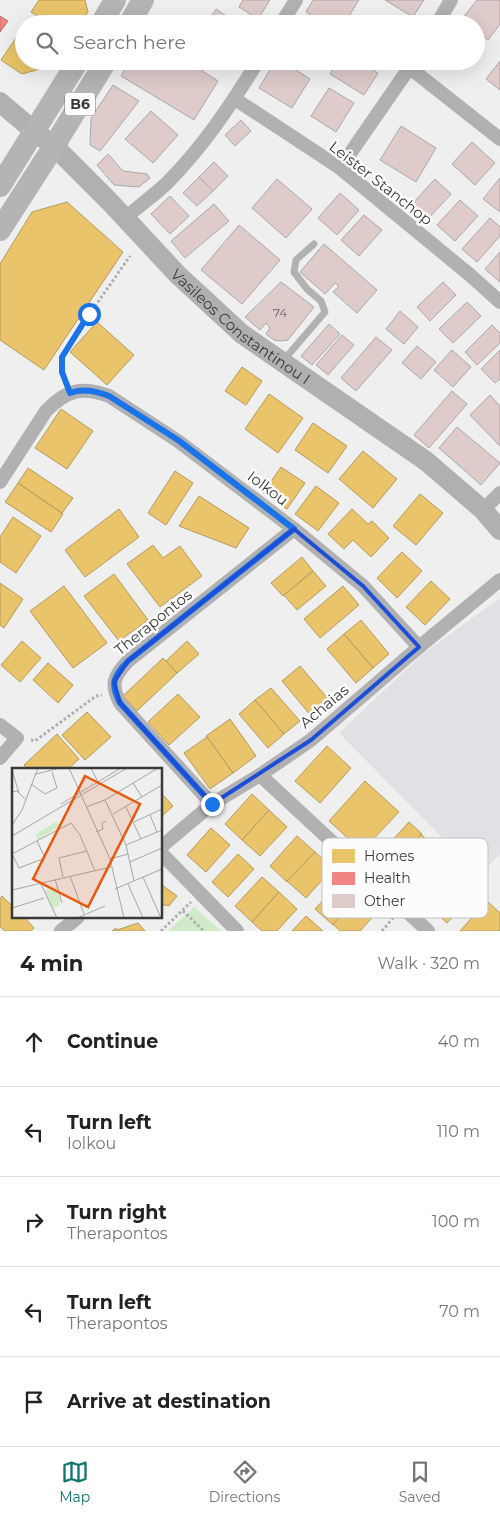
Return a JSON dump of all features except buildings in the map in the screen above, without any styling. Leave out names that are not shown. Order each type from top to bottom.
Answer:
[{"type":"main road","points":[[106,15],[115,0]]},
{"type":"main road","points":[[134,15],[143,0]]},
{"type":"main road","name":"B6","points":[[0,186],[73,70]]},
{"type":"main road","name":"B6","points":[[0,230],[100,70]]},
{"type":"main road","name":"Vasileos Constantinou I","points":[[0,102],[54,146],[110,202],[178,275],[242,334],[426,461],[483,510],[500,530]]},
{"type":"street","points":[[287,15],[296,0]]},
{"type":"street","points":[[442,15],[451,0]]},
{"type":"street","points":[[125,218],[172,178],[202,144],[252,70]]},
{"type":"street","points":[[340,168],[409,70]]},
{"type":"street","points":[[418,70],[500,139]]},
{"type":"street","name":"Leister Stanchop","points":[[234,99],[340,168],[500,302]]},
{"type":"street","points":[[0,482],[46,411],[55,401],[72,392]]},
{"type":"street","name":"Iolkou","points":[[72,392],[97,392],[109,396],[178,440],[294,529],[364,586],[419,647]]},
{"type":"street","points":[[483,510],[500,493]]},
{"type":"street","name":"Therapontos","points":[[115,694],[114,682],[119,670],[128,661],[294,529]]},
{"type":"street","name":"Achaias","points":[[162,846],[212,804],[260,775],[311,740],[500,580]]},
{"type":"street","points":[[115,694],[120,703],[212,804]]},
{"type":"street","points":[[0,725],[17,738],[0,758]]},
{"type":"street","points":[[260,775],[328,838]]},
{"type":"street","points":[[162,854],[237,931]]},
{"type":"street","points":[[64,930],[77,918]]},
{"type":"street","points":[[414,918],[428,931]]},
{"type":"lane","points":[[285,364],[288,355],[325,312],[320,301],[294,272],[296,260],[314,244]]},
{"type":"path","points":[[72,392],[62,372],[62,357],[75,335],[130,256]]},
{"type":"path","points":[[17,738],[35,741],[96,696],[115,694]]},
{"type":"path","points":[[161,931],[200,893]]},
{"type":"path","points":[[182,910],[204,931]]},
{"type":"highlighted area","points":[[294,529],[363,586],[419,647],[311,740],[212,804],[120,703],[114,682],[128,661]]},
{"type":"shaded area","points":[[500,598],[500,854],[488,866],[488,838],[443,838],[339,733],[424,653]]},
{"type":"green space","points":[[194,907],[221,931],[168,931]]},
{"type":"route","points":[[89,314],[62,357],[62,372],[70,393],[84,390],[109,396],[178,440],[294,529],[128,661],[119,670],[114,682],[115,694],[120,703],[212,804]]}]
